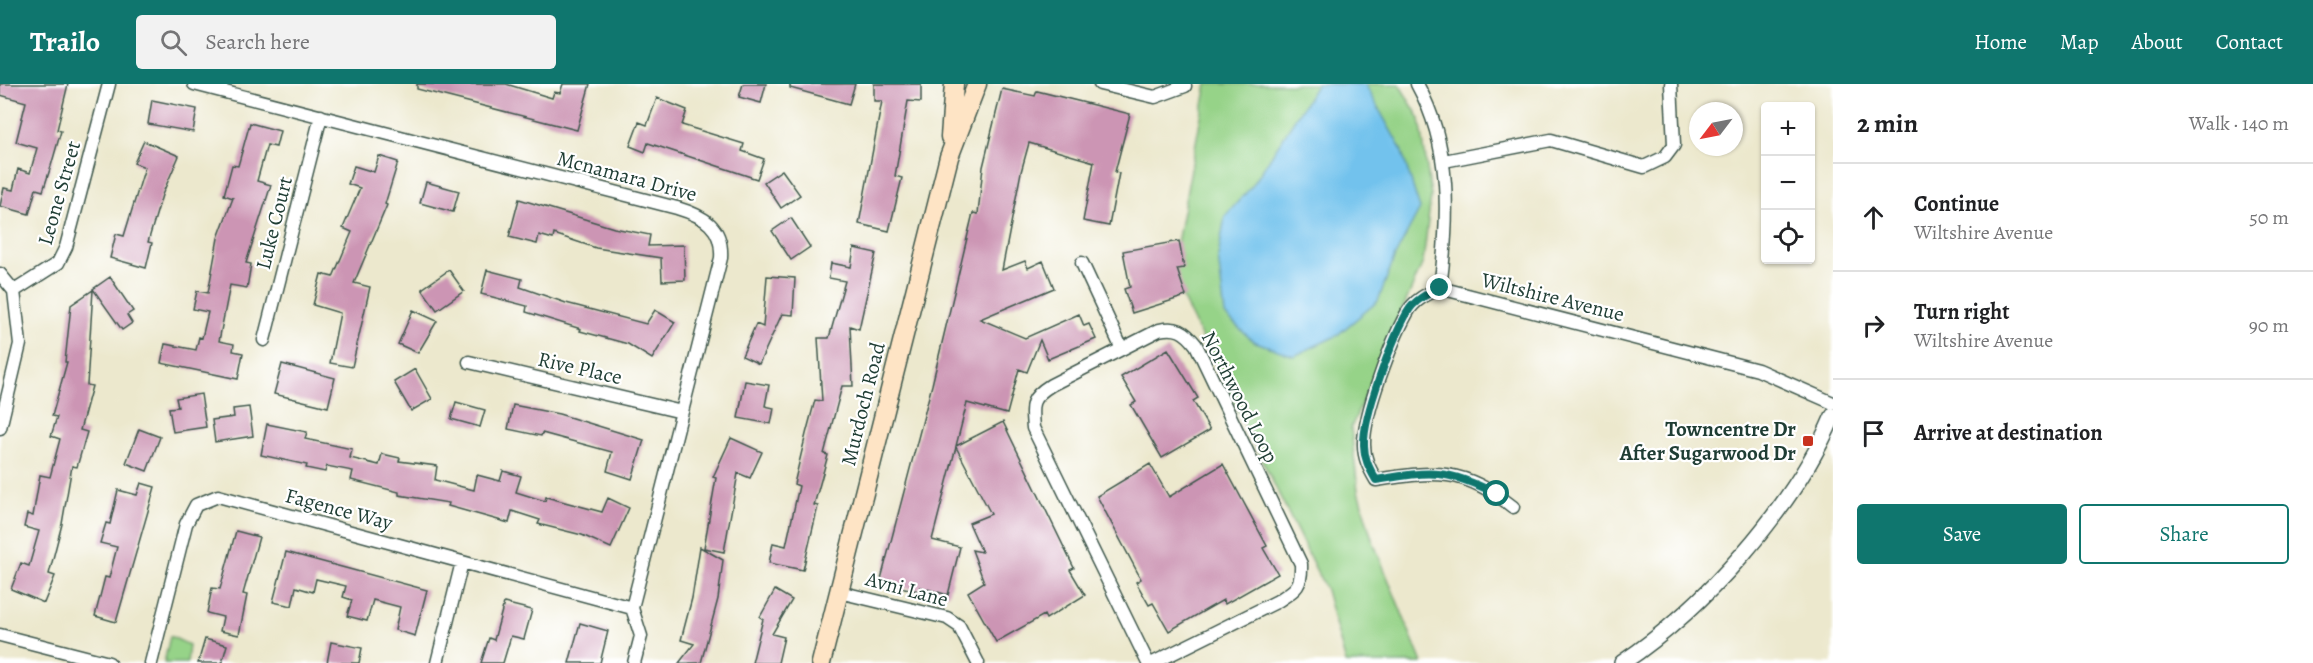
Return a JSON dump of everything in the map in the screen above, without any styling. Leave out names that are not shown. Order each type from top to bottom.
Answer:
[{"type":"main road","name":"Murdoch Road","points":[[949,157],[954,84]]},
{"type":"main road","name":"Murdoch Road","points":[[821,663],[949,157],[976,84]]},
{"type":"street","name":"Leone Street","points":[[14,291],[58,262],[66,247],[110,84]]},
{"type":"street","name":"Mcnamara Drive","points":[[194,84],[687,211],[710,222],[722,245],[721,258],[632,608]]},
{"type":"street","points":[[1100,84],[1155,97],[1185,86]]},
{"type":"street","points":[[1417,84],[1432,110],[1444,161],[1447,230],[1440,288],[1421,297],[1408,312],[1370,403],[1364,444],[1366,463],[1376,480],[1428,472],[1463,477],[1497,494],[1513,507]]},
{"type":"street","points":[[1444,161],[1551,140],[1644,167],[1665,157],[1674,145],[1671,84]]},
{"type":"street","name":"Luke Court","points":[[264,340],[321,116]]},
{"type":"street","points":[[1082,263],[1122,349]]},
{"type":"street","points":[[0,274],[14,291],[20,344],[0,428]]},
{"type":"street","name":"Wiltshire Avenue","points":[[1440,288],[1758,370],[1833,403]]},
{"type":"street","name":"Northwood Loop","points":[[1171,327],[1184,331],[1196,345],[1301,564],[1302,580],[1294,592],[1150,663],[1033,428],[1031,405],[1038,393],[1051,385],[1171,327]]},
{"type":"street","name":"Rive Place","points":[[469,362],[682,412]]},
{"type":"street","points":[[1622,663],[1667,630],[1743,554],[1782,502],[1833,416]]},
{"type":"street","name":"Fagence Way","points":[[151,663],[186,524],[196,505],[218,496],[632,608]]},
{"type":"street","points":[[437,663],[462,562]]},
{"type":"street","name":"Avni Lane","points":[[839,592],[947,618],[959,626],[978,663]]},
{"type":"street","points":[[632,608],[641,636],[634,663]]},
{"type":"street","points":[[0,635],[109,663]]},
{"type":"green space","points":[[1207,84],[1399,84],[1420,119],[1431,196],[1423,262],[1351,428],[1358,491],[1372,539],[1422,663],[1346,663],[1326,590],[1171,275]]},
{"type":"green space","points":[[170,636],[189,645],[187,663],[164,663]]},
{"type":"water","points":[[1317,84],[1365,84],[1401,149],[1420,209],[1395,256],[1378,301],[1336,336],[1294,356],[1253,341],[1225,315],[1218,257],[1225,216],[1253,185]]},
{"type":"building","points":[[0,84],[68,84],[57,130],[61,131],[51,166],[43,191],[36,189],[29,214],[0,206],[4,188],[13,190],[18,169],[30,173],[37,148],[16,142],[26,102],[0,95]]},
{"type":"building","points":[[417,84],[506,84],[552,98],[554,92],[560,93],[563,84],[590,84],[577,130],[417,89]]},
{"type":"building","points":[[743,84],[766,84],[761,103],[739,97]]},
{"type":"building","points":[[790,84],[855,84],[849,104],[790,88]]},
{"type":"building","points":[[874,84],[921,84],[921,102],[908,101],[895,176],[902,178],[889,231],[859,224],[882,101],[874,101]]},
{"type":"building","points":[[1002,89],[1035,96],[1037,91],[1130,114],[1115,172],[1119,173],[1109,226],[1083,221],[1094,162],[1029,143],[1002,270],[1025,261],[1028,268],[1043,261],[1054,288],[980,319],[1025,338],[1079,314],[1084,326],[1089,324],[1096,339],[1048,359],[1040,340],[1027,372],[1019,369],[1007,414],[967,403],[956,446],[1003,422],[1074,568],[1070,570],[1085,595],[1046,619],[1044,615],[996,642],[968,592],[984,582],[972,550],[982,552],[969,523],[991,514],[956,447],[932,540],[960,547],[948,595],[920,587],[919,591],[880,583],[932,385],[973,213],[978,214],[983,167]]},
{"type":"building","points":[[657,98],[687,110],[682,125],[744,144],[742,151],[764,159],[757,179],[648,143],[645,152],[630,146],[639,122],[647,125]]},
{"type":"building","points":[[152,100],[197,109],[193,132],[148,124]]},
{"type":"building","points":[[250,123],[280,131],[276,147],[267,145],[257,181],[271,185],[246,263],[251,264],[247,288],[230,285],[219,341],[234,344],[233,351],[243,353],[238,379],[161,363],[165,344],[196,350],[199,337],[202,338],[208,312],[193,309],[197,291],[208,293],[218,238],[233,198],[224,195],[232,165],[238,166]]},
{"type":"building","points":[[144,141],[179,156],[162,195],[148,242],[152,243],[146,268],[110,258],[116,234],[124,236],[145,167],[134,163]]},
{"type":"building","points":[[379,156],[398,162],[385,204],[387,205],[354,283],[370,287],[352,367],[330,363],[340,313],[313,305],[321,274],[333,277],[352,232],[343,228],[360,188],[348,184],[354,166],[374,172]]},
{"type":"building","points":[[782,170],[800,195],[781,208],[764,182]]},
{"type":"building","points":[[426,182],[459,191],[453,212],[420,203]]},
{"type":"building","points":[[519,199],[614,228],[650,235],[648,246],[684,245],[685,280],[662,281],[661,258],[596,248],[554,234],[553,239],[539,235],[537,244],[509,237]]},
{"type":"building","points":[[791,218],[810,247],[791,260],[772,231]]},
{"type":"building","points":[[1179,241],[1184,268],[1177,269],[1186,296],[1132,313],[1124,289],[1130,287],[1123,251]]},
{"type":"building","points":[[854,248],[876,253],[859,329],[850,326],[853,386],[842,386],[824,454],[828,455],[814,505],[818,506],[803,570],[769,563],[773,543],[786,546],[799,486],[794,484],[806,434],[815,400],[822,401],[818,338],[829,338],[845,281],[829,278],[831,263],[851,267]]},
{"type":"building","points":[[449,270],[464,291],[437,310],[422,289]]},
{"type":"building","points":[[487,270],[522,279],[520,287],[566,303],[646,324],[655,310],[675,322],[652,359],[628,344],[580,331],[581,329],[526,312],[527,306],[481,294]]},
{"type":"building","points":[[767,276],[795,278],[793,315],[782,314],[759,364],[742,356],[756,324],[763,327]]},
{"type":"building","points":[[110,277],[133,311],[127,315],[132,323],[122,330],[93,289]]},
{"type":"building","points":[[93,290],[87,385],[92,386],[80,430],[87,432],[77,467],[72,466],[62,524],[49,574],[55,576],[44,603],[11,589],[21,563],[29,566],[39,531],[24,527],[27,514],[33,516],[40,475],[50,477],[60,439],[51,436],[57,417],[52,416],[67,362],[65,362],[71,305]]},
{"type":"building","points":[[413,310],[437,321],[418,353],[398,344]]},
{"type":"building","points":[[1168,349],[1198,398],[1193,401],[1210,430],[1162,458],[1131,405],[1136,402],[1121,377]]},
{"type":"building","points":[[282,364],[335,378],[328,407],[274,394]]},
{"type":"building","points":[[415,369],[432,399],[411,411],[394,382]]},
{"type":"building","points":[[745,381],[769,385],[765,406],[774,408],[771,424],[738,418]]},
{"type":"building","points":[[201,394],[206,427],[173,432],[169,408],[178,407],[176,398]]},
{"type":"building","points":[[456,402],[485,410],[480,427],[451,419]]},
{"type":"building","points":[[513,405],[559,414],[644,440],[632,479],[607,471],[612,452],[542,433],[541,436],[508,429]]},
{"type":"building","points":[[249,407],[253,436],[215,442],[212,420],[234,417],[233,409]]},
{"type":"building","points":[[267,424],[307,432],[305,439],[352,449],[350,458],[379,465],[382,454],[400,458],[399,461],[437,466],[435,480],[474,490],[477,475],[500,481],[503,471],[521,476],[516,492],[545,501],[546,497],[602,512],[608,498],[629,508],[611,548],[582,535],[538,524],[540,520],[512,511],[509,523],[448,506],[449,503],[399,495],[399,492],[351,480],[353,471],[327,466],[325,472],[306,468],[307,465],[261,455]]},
{"type":"building","points":[[139,429],[160,437],[147,471],[126,463]]},
{"type":"building","points":[[731,438],[762,452],[750,478],[738,473],[724,552],[704,548],[716,478],[713,477]]},
{"type":"building","points":[[1150,464],[1169,497],[1223,464],[1267,546],[1263,548],[1278,574],[1225,604],[1223,600],[1169,631],[1153,603],[1149,605],[1136,582],[1141,579],[1097,496]]},
{"type":"building","points":[[141,483],[155,487],[116,622],[95,616],[105,577],[109,578],[117,547],[100,543],[106,523],[110,524],[118,490],[137,495]]},
{"type":"building","points":[[236,531],[259,537],[243,594],[247,595],[239,635],[220,631],[223,617],[207,613],[212,588],[220,589]]},
{"type":"building","points":[[700,547],[723,560],[718,599],[701,663],[679,663],[694,644],[681,640],[692,598]]},
{"type":"building","points":[[286,552],[427,590],[415,636],[395,630],[400,607],[373,600],[367,621],[347,616],[352,600],[343,597],[346,586],[316,579],[313,592],[296,587],[292,606],[273,602]]},
{"type":"building","points":[[775,590],[792,600],[772,634],[784,637],[778,663],[752,663],[763,619],[760,617]]},
{"type":"building","points":[[504,603],[532,610],[524,639],[511,636],[503,663],[481,663],[489,638],[494,640]]},
{"type":"building","points":[[580,623],[608,631],[600,663],[569,663]]},
{"type":"building","points":[[205,639],[227,645],[222,663],[198,663]]},
{"type":"building","points":[[331,642],[362,648],[359,663],[327,663]]},
{"type":"place","name":"Towncentre Dr After Sugarwood Dr","points":[[1808,441]]},
{"type":"route","points":[[1440,288],[1421,297],[1408,312],[1370,403],[1364,444],[1366,463],[1376,480],[1428,472],[1463,477],[1497,494]]}]
